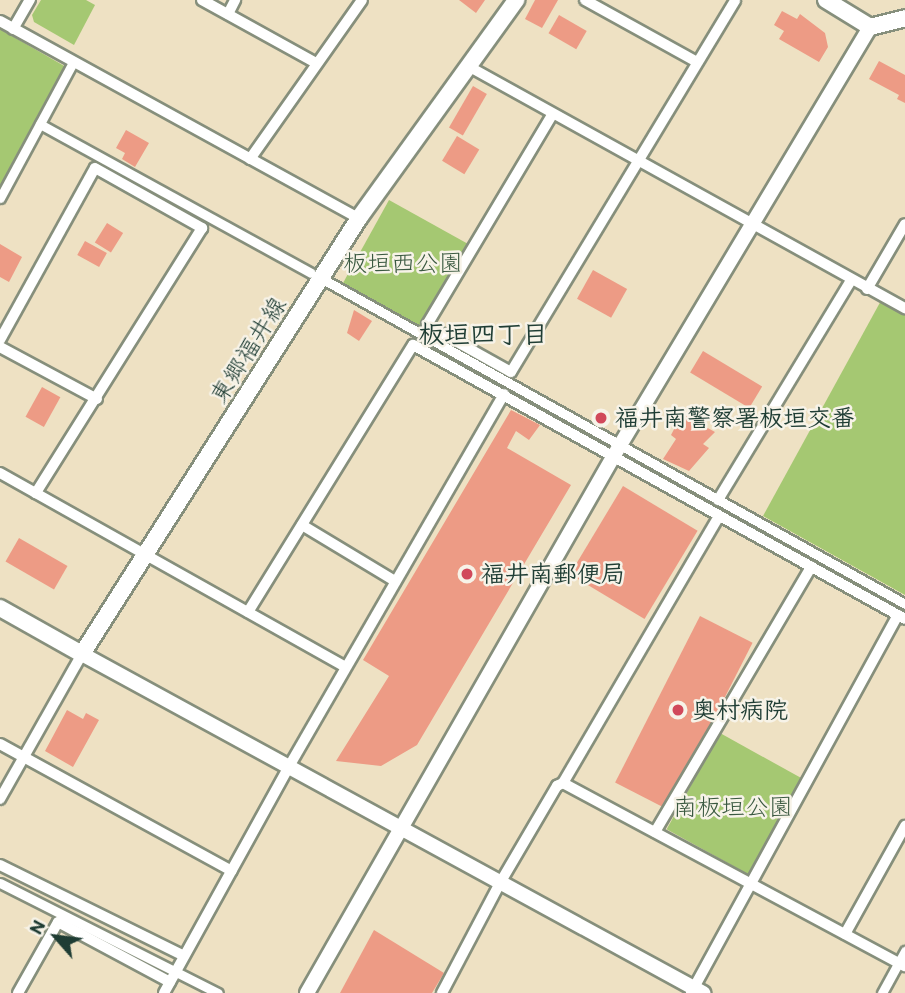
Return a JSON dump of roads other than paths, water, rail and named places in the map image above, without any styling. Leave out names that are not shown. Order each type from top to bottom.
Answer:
[{"type":"main road","name":"東郷福井線","points":[[82,654],[359,218],[516,0]]},
{"type":"main road","points":[[826,0],[870,27],[905,18]]},
{"type":"main road","points":[[0,608],[82,654]]},
{"type":"street","points":[[13,29],[30,0]]},
{"type":"street","points":[[202,0],[317,63]]},
{"type":"street","points":[[228,14],[235,0]]},
{"type":"street","points":[[250,159],[362,0]]},
{"type":"street","points":[[584,0],[697,62]]},
{"type":"street","points":[[552,115],[428,325],[511,372],[735,0]]},
{"type":"street","points":[[0,21],[359,218]]},
{"type":"street","points":[[307,993],[396,830],[617,451],[870,27]]},
{"type":"street","points":[[0,198],[71,66]]},
{"type":"street","points":[[468,66],[637,163],[905,308]]},
{"type":"street","points":[[40,124],[311,273]]},
{"type":"street","points":[[0,340],[95,168],[202,228],[36,494]]},
{"type":"street","points":[[867,289],[905,224]]},
{"type":"street","points":[[718,500],[850,280]]},
{"type":"street","points":[[0,799],[82,654],[396,830],[500,883],[696,991],[750,883],[901,617],[719,516],[617,451],[328,282]]},
{"type":"street","points":[[248,612],[413,345],[504,394],[718,500],[905,604]]},
{"type":"street","points":[[0,347],[97,399]]},
{"type":"street","points":[[164,993],[287,769],[504,394]]},
{"type":"street","points":[[0,473],[345,667]]},
{"type":"street","points":[[445,992],[500,883],[556,786],[563,783],[719,516]]},
{"type":"street","points":[[302,525],[395,581]]},
{"type":"street","points":[[655,832],[811,567]]},
{"type":"street","points":[[0,744],[232,870]]},
{"type":"street","points":[[563,783],[902,964]]},
{"type":"street","points":[[845,934],[905,826]]},
{"type":"street","points":[[0,866],[184,956]]},
{"type":"street","points":[[0,883],[173,976]]},
{"type":"street","points":[[18,993],[58,922],[173,976],[218,993]]},
{"type":"street","points":[[882,993],[902,964],[905,951]]},
{"type":"place","name":"福井南警察署板垣交番","points":[[601,418]]},
{"type":"place","name":"福井南郵便局","points":[[467,574]]},
{"type":"place","name":"奥村病院","points":[[678,710]]},
{"type":"district","name":"板垣四丁目","points":[[483,335]]},
{"type":"park label","name":"板垣西公園","points":[[403,263]]},
{"type":"park label","name":"南板垣公園","points":[[733,807]]}]
